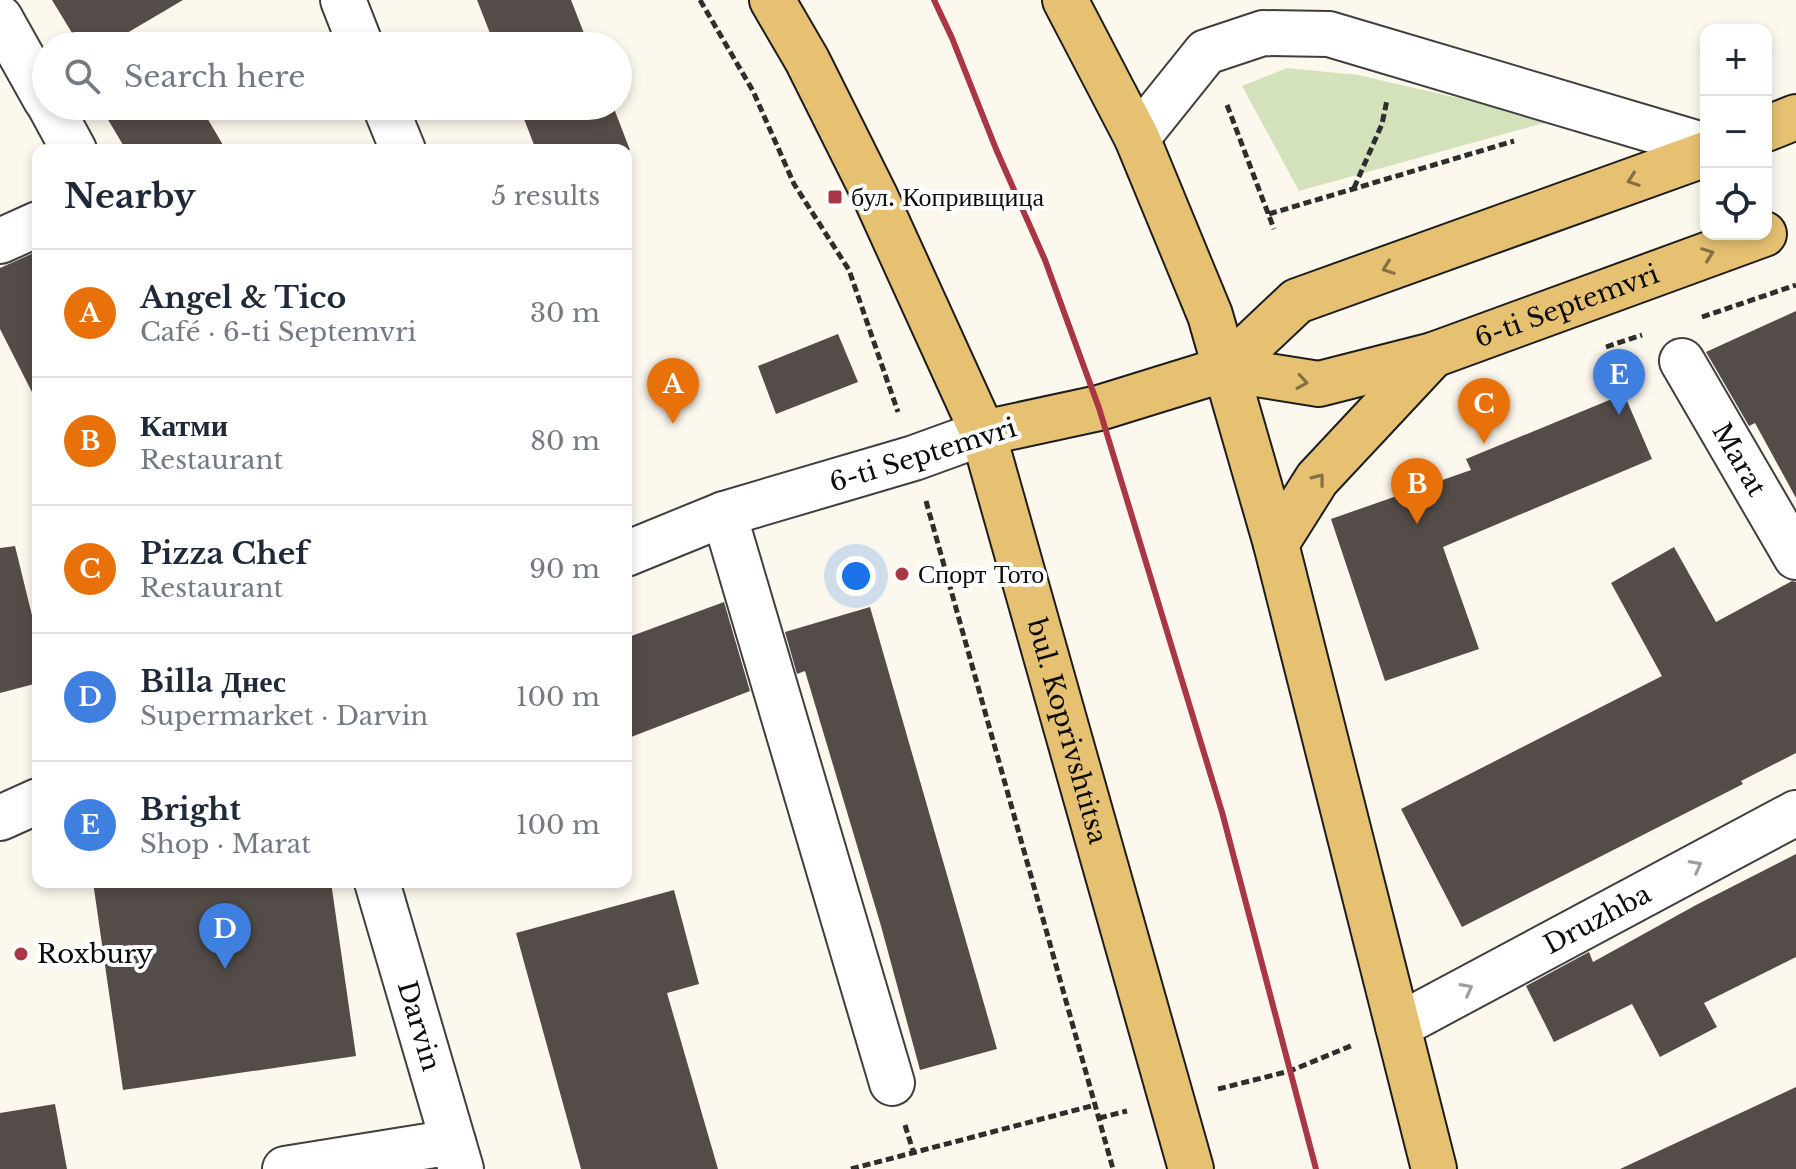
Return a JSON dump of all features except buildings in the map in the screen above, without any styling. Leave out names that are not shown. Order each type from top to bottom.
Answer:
[{"type":"main road","name":"bul. Koprivshtitsa","points":[[772,0],[807,60],[876,198],[983,433],[1191,1169]]},
{"type":"main road","points":[[1065,0],[1137,138],[1210,315],[1276,544],[1434,1169]]},
{"type":"main road","points":[[1772,127],[1796,117]]},
{"type":"main road","name":"6-ti Septemvri","points":[[983,433],[1099,408],[1225,369],[1297,301],[1700,156]]},
{"type":"main road","name":"6-ti Septemvri","points":[[1772,231],[1796,222]]},
{"type":"main road","name":"6-ti Septemvri","points":[[1225,369],[1319,384],[1433,355],[1749,240]]},
{"type":"main road","points":[[1276,544],[1317,479],[1433,355]]},
{"type":"street","points":[[343,0],[356,32]]},
{"type":"street","points":[[0,18],[32,75]]},
{"type":"street","points":[[1137,138],[1206,52],[1263,33],[1329,34],[1700,144]]},
{"type":"street","points":[[58,120],[71,144]]},
{"type":"street","points":[[391,120],[401,144]]},
{"type":"street","points":[[0,241],[32,227]]},
{"type":"street","name":"Marat","points":[[1682,361],[1796,557]]},
{"type":"street","name":"6-ti Septemvri","points":[[632,552],[724,514],[914,458],[983,433]]},
{"type":"street","points":[[724,514],[892,1083]]},
{"type":"street","points":[[0,818],[32,804]]},
{"type":"street","name":"Druzhba","points":[[1398,1026],[1796,813]]},
{"type":"street","name":"Darvin","points":[[379,888],[457,1156]]},
{"type":"street","points":[[285,1169],[457,1156]]},
{"type":"path","points":[[700,0],[753,91],[794,184],[849,270],[914,458],[1113,1169]]},
{"type":"path","points":[[1206,52],[1274,229]]},
{"type":"path","points":[[1354,188],[1382,124],[1388,96]]},
{"type":"path","points":[[1269,214],[1527,137]]},
{"type":"path","points":[[1171,1100],[1290,1071],[1398,1026]]},
{"type":"path","points":[[851,1169],[1095,1105]]},
{"type":"green space","points":[[1287,68],[1358,75],[1555,120],[1299,191],[1242,86]]},
{"type":"railway","points":[[934,0],[1045,260],[1099,408],[1222,812],[1316,1169]]},
{"type":"place","name":"бул. Копривщица","points":[[835,197]]},
{"type":"place","name":"Bright","points":[[1619,415]]},
{"type":"place","name":"Angel & Tico","points":[[673,424]]},
{"type":"place","name":"Pizza Chef","points":[[1484,444]]},
{"type":"place","name":"Катми","points":[[1417,524]]},
{"type":"place","name":"Спорт Тото","points":[[902,574]]},
{"type":"place","name":"Roxbury","points":[[21,954]]},
{"type":"place","name":"Billa Днес","points":[[225,969]]}]
